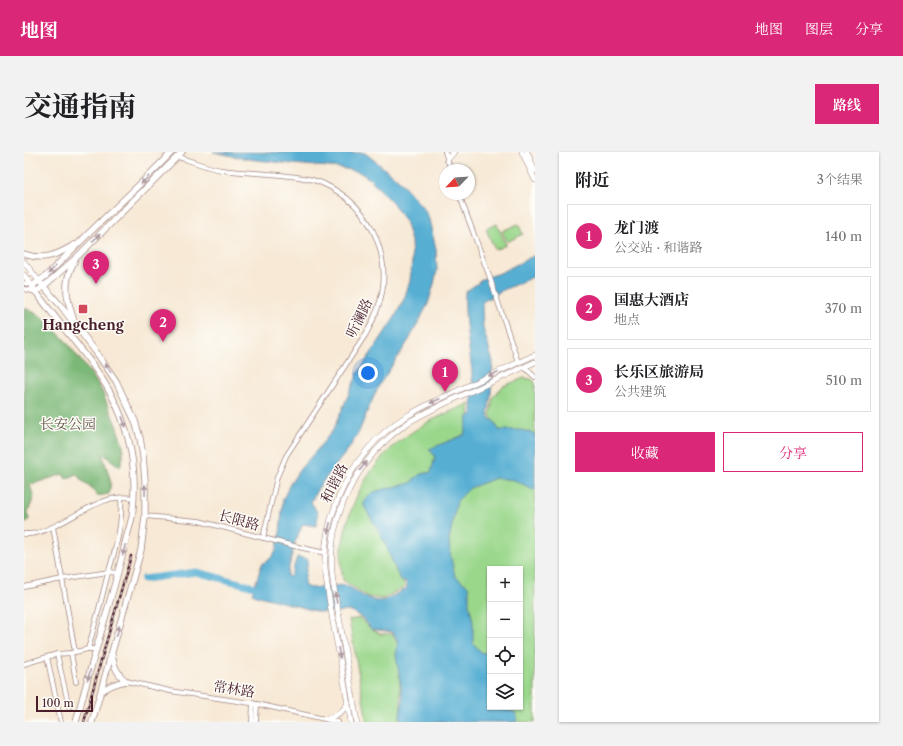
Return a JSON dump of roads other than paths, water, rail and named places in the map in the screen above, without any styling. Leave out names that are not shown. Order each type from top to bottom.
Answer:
[{"type":"highway","points":[[76,722],[132,518],[134,498],[134,467],[126,429],[111,393],[89,360],[32,286],[40,281],[172,152]]},
{"type":"highway","points":[[36,292],[78,256],[180,154]]},
{"type":"highway","points":[[24,254],[44,257],[50,256],[81,241]]},
{"type":"highway","points":[[75,325],[66,291],[70,272],[78,256]]},
{"type":"highway","points":[[40,281],[109,368],[135,421],[143,456],[145,516],[141,550],[92,722]]},
{"type":"highway","points":[[53,314],[54,307],[61,306]]},
{"type":"highway","points":[[112,652],[116,669],[126,681]]},
{"type":"highway","points":[[100,693],[113,684],[126,681]]},
{"type":"main road","points":[[447,160],[454,152]]},
{"type":"main road","points":[[522,152],[535,180]]},
{"type":"main road","points":[[527,152],[535,171]]},
{"type":"main road","points":[[24,262],[40,281]]},
{"type":"main road","points":[[24,276],[32,286]]},
{"type":"main road","name":"和谐路","points":[[351,722],[332,615],[327,582],[325,553],[334,510],[341,491],[350,474],[367,450],[379,437],[406,416],[535,355]]},
{"type":"main road","name":"和谐路","points":[[358,722],[338,615],[332,569],[334,532],[343,501],[350,486],[364,464],[384,442],[410,422],[535,362]]},
{"type":"main road","points":[[327,719],[344,710],[348,703]]},
{"type":"street","points":[[445,152],[449,164]]},
{"type":"street","name":"听澜路","points":[[180,154],[220,169],[303,178],[320,182],[343,194],[363,213],[374,233],[382,257],[384,286],[376,315],[366,334],[286,456],[277,477],[263,538]]},
{"type":"street","points":[[462,200],[489,275],[517,363]]},
{"type":"street","points":[[24,283],[32,286]]},
{"type":"street","points":[[24,289],[36,292]]},
{"type":"street","points":[[524,367],[535,377]]},
{"type":"street","points":[[24,534],[36,533],[53,527],[96,504],[126,497],[134,498]]},
{"type":"street","points":[[88,649],[113,558],[120,526],[121,498]]},
{"type":"street","name":"长限路","points":[[145,516],[199,521],[325,553]]},
{"type":"street","points":[[53,527],[73,652],[76,682]]},
{"type":"street","points":[[24,587],[62,579],[109,572],[118,573]]},
{"type":"street","points":[[24,664],[57,654],[96,648]]},
{"type":"street","points":[[57,654],[69,707]]},
{"type":"street","points":[[47,657],[61,722]]},
{"type":"street","name":"常林路","points":[[126,681],[170,691],[255,703],[338,722]]},
{"type":"street","points":[[252,722],[255,703]]},
{"type":"street","points":[[255,703],[256,722]]},
{"type":"water","points":[[213,152],[365,153],[400,181],[424,209],[429,219],[436,249],[437,270],[428,304],[409,340],[380,384],[359,432],[350,447],[318,488],[311,502],[317,513],[316,526],[303,524],[295,542],[287,576],[289,577],[291,575],[297,557],[308,559],[304,583],[305,586],[310,588],[345,585],[365,597],[376,601],[386,600],[407,588],[406,582],[401,581],[396,571],[385,543],[364,506],[364,501],[372,493],[411,483],[415,478],[422,474],[431,472],[435,457],[429,449],[464,435],[468,417],[472,414],[473,392],[472,370],[465,316],[465,292],[482,279],[500,273],[535,255],[535,276],[501,291],[482,303],[483,328],[493,362],[488,414],[489,418],[494,421],[499,430],[522,430],[535,434],[535,490],[514,480],[496,478],[470,488],[457,501],[449,540],[455,576],[469,587],[469,604],[473,621],[473,643],[482,653],[487,652],[487,710],[506,710],[515,712],[517,717],[516,722],[402,722],[400,715],[403,700],[396,655],[398,641],[392,632],[371,629],[364,619],[351,611],[319,612],[252,594],[262,564],[270,559],[276,551],[280,533],[283,499],[290,484],[300,469],[333,430],[358,373],[395,317],[404,299],[410,281],[412,262],[411,241],[405,221],[392,202],[370,179],[359,172],[341,168],[248,159]]},
{"type":"waterway","points":[[144,579],[196,572],[263,589]]},
{"type":"railway","points":[[84,722],[131,556]]},
{"type":"place","name":"长乐区旅游局","points":[[96,284]]},
{"type":"place","name":"Hangcheng","points":[[83,309]]},
{"type":"place","name":"国惠大酒店","points":[[163,342]]},
{"type":"place","name":"龙门渡","points":[[445,392]]},
{"type":"park label","name":"长安公园","points":[[68,424]]}]
